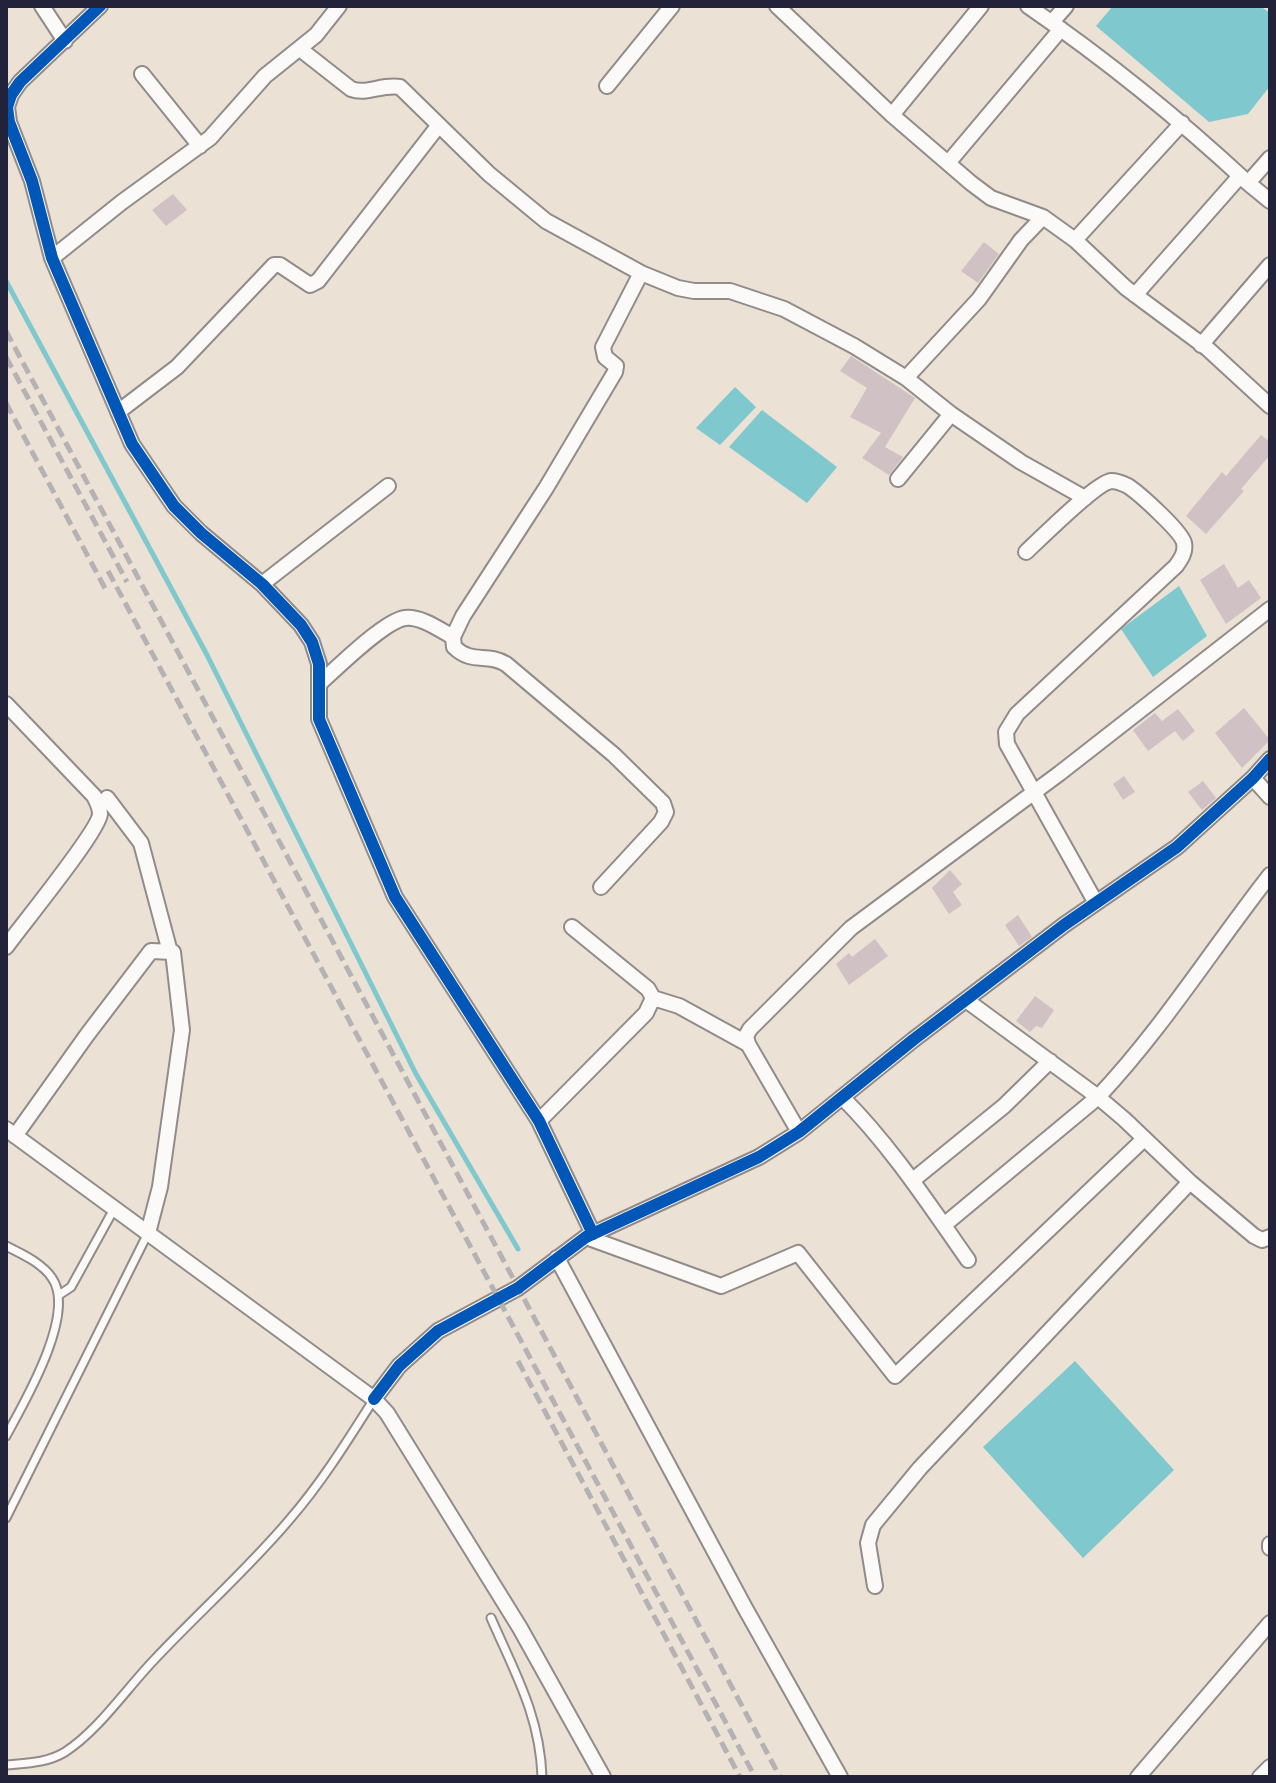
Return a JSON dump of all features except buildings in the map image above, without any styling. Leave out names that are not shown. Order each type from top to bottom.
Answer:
[{"type":"street","points":[[42,6],[65,41]]},
{"type":"street","points":[[100,6],[20,82],[7,106],[9,122],[32,181],[52,258],[132,444],[174,506],[262,584],[301,625],[312,642],[317,652],[319,719],[395,897],[539,1121],[590,1235],[721,1286],[798,1253],[895,1376],[1144,1139]]},
{"type":"street","points":[[52,258],[122,202],[200,146],[265,76],[333,18],[339,6]]},
{"type":"street","points":[[607,86],[672,6]]},
{"type":"street","points":[[777,6],[794,12],[892,115],[991,198],[1043,217],[1075,240],[1135,295],[1267,397]]},
{"type":"street","points":[[892,115],[981,6]]},
{"type":"street","points":[[1028,6],[1117,68],[1270,201]]},
{"type":"street","points":[[948,163],[1057,26],[1066,6]]},
{"type":"street","points":[[300,49],[351,89],[361,93],[387,85],[400,87],[489,174],[546,221],[641,273],[694,291],[730,291],[752,296],[831,333],[906,378],[951,414],[1021,462],[1085,498]]},
{"type":"street","points":[[142,74],[200,146]]},
{"type":"street","points":[[1075,240],[1182,123]]},
{"type":"street","points":[[118,412],[177,367],[274,265],[280,265],[310,285],[318,281],[439,125]]},
{"type":"street","points":[[1135,295],[1244,180],[1270,158]]},
{"type":"street","points":[[906,378],[979,299],[1021,240],[1043,217]]},
{"type":"street","points":[[1201,345],[1270,265]]},
{"type":"street","points":[[601,887],[661,822],[666,812],[663,803],[614,755],[506,664],[495,658],[479,660],[461,654],[454,647],[453,637],[463,616],[546,488],[615,372],[616,366],[605,357],[603,347],[641,273]]},
{"type":"street","points":[[898,479],[951,414]]},
{"type":"street","points":[[1026,552],[1085,498],[1105,483],[1113,481],[1127,485],[1184,542],[1184,554],[1176,566],[1017,714],[1006,732],[1007,744],[1096,903]]},
{"type":"street","points":[[262,584],[388,486]]},
{"type":"street","points":[[799,1132],[748,1044],[746,1036],[750,1029],[851,928],[1033,793],[1270,609]]},
{"type":"street","points":[[319,684],[387,625],[406,618],[421,621],[453,637]]},
{"type":"street","points":[[6,704],[94,796],[100,816],[71,861],[6,947]]},
{"type":"street","points":[[374,1399],[399,1366],[438,1331],[518,1288],[590,1235],[759,1157],[799,1132],[966,1000],[1177,847],[1270,759]]},
{"type":"street","points":[[1253,778],[1270,797]]},
{"type":"street","points":[[107,798],[141,843],[170,952],[173,952],[182,1030],[160,1187],[148,1233]]},
{"type":"street","points":[[944,1225],[1098,1097],[1169,1014],[1270,875]]},
{"type":"street","points":[[572,927],[648,989],[653,998],[679,1006],[748,1044]]},
{"type":"street","points":[[170,952],[151,951],[11,1133],[374,1399],[387,1413],[520,1628],[603,1777]]},
{"type":"street","points":[[539,1121],[646,1013],[653,998]]},
{"type":"street","points":[[966,1000],[1098,1097],[1254,1236],[1262,1240],[1270,1237]]},
{"type":"street","points":[[913,1180],[1004,1106],[1050,1061]]},
{"type":"street","points":[[842,1097],[873,1129],[913,1180],[968,1260]]},
{"type":"street","points":[[875,1586],[868,1543],[873,1525],[920,1468],[1190,1182]]},
{"type":"street","points":[[557,1258],[745,1608],[840,1777]]},
{"type":"street","points":[[1138,1777],[1270,1623]]},
{"type":"street","points":[[1260,1777],[1270,1767]]},
{"type":"lane","points":[[59,1295],[71,1287],[114,1209]]},
{"type":"lane","points":[[6,1518],[148,1233]]},
{"type":"lane","points":[[6,1246],[44,1268],[54,1279],[59,1295],[55,1324],[39,1378],[6,1436]]},
{"type":"lane","points":[[6,1765],[50,1760],[67,1751],[90,1730],[292,1517],[374,1399]]},
{"type":"lane","points":[[491,1618],[530,1707],[540,1738],[542,1777]]},
{"type":"water","points":[[1113,6],[1260,6],[1270,13],[1270,86],[1248,114],[1209,122],[1096,26]]},
{"type":"water","points":[[735,387],[756,407],[720,445],[696,428]]},
{"type":"water","points":[[762,410],[837,467],[807,503],[729,447]]},
{"type":"water","points":[[1179,586],[1207,636],[1153,677],[1121,629]]},
{"type":"water","points":[[1075,1361],[1174,1470],[1083,1558],[983,1447]]},
{"type":"waterway","points":[[6,281],[207,655],[416,1074],[518,1249]]},
{"type":"railway","points":[[6,331],[780,1777]]},
{"type":"railway","points":[[6,357],[127,582]]},
{"type":"railway","points":[[6,403],[107,592]]},
{"type":"railway","points":[[108,571],[755,1777]]},
{"type":"railway","points":[[518,1361],[740,1777]]},
{"type":"cycle path","points":[[100,6],[20,82],[7,107],[9,122],[32,181],[52,258],[132,444],[174,506],[262,584],[301,625],[312,642],[319,664],[319,719],[395,897],[539,1121],[593,1234]]},
{"type":"cycle path","points":[[374,1399],[399,1366],[438,1331],[518,1288],[586,1237],[759,1157],[799,1132],[1064,925],[1177,847],[1270,759]]}]
